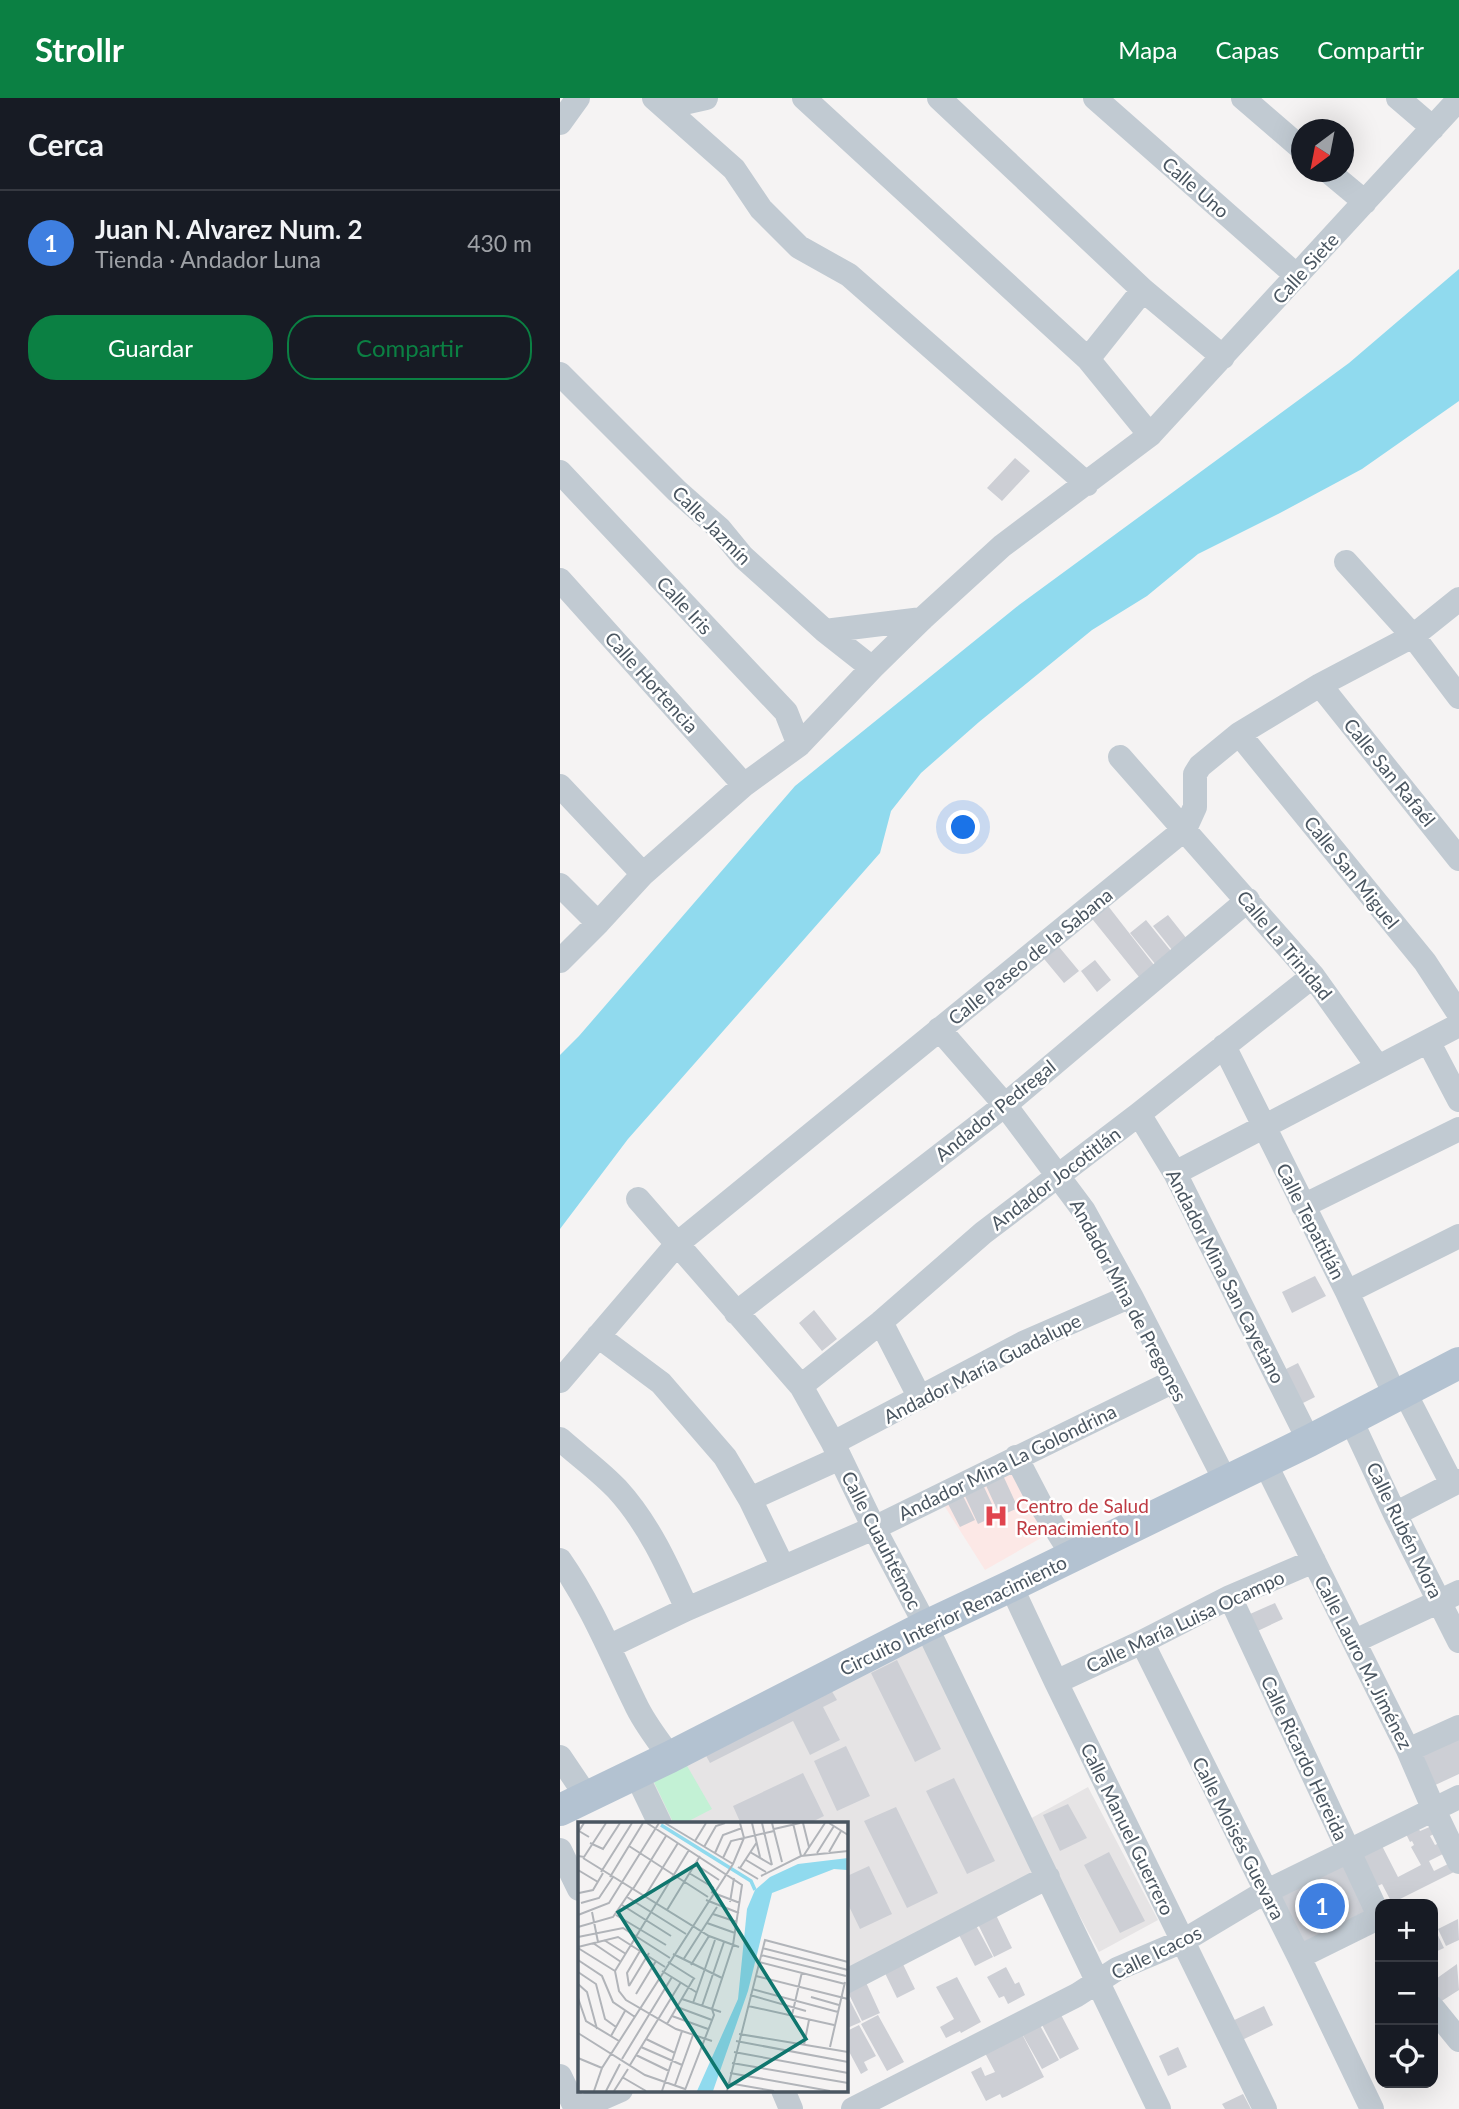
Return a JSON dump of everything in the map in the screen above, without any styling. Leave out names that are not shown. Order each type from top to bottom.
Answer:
[{"type":"main road","name":"Circuito Interior Renacimiento","points":[[573,1803],[670,1757],[926,1626],[1265,1463],[1459,1363]]},
{"type":"street","points":[[560,123],[578,98]]},
{"type":"street","points":[[660,103],[706,98]]},
{"type":"street","points":[[804,98],[1088,359],[1150,435]]},
{"type":"street","points":[[939,98],[1143,290],[1223,357]]},
{"type":"street","points":[[1243,98],[1291,139]]},
{"type":"street","points":[[1398,98],[1433,128]]},
{"type":"street","name":"Calle Siete","points":[[560,961],[643,874],[744,785],[799,746],[872,668],[1002,546],[1150,435],[1459,99]]},
{"type":"street","name":"Calle Uno","points":[[1106,102],[1297,276]]},
{"type":"street","points":[[660,103],[734,169],[761,209],[799,247],[849,275],[1087,484]]},
{"type":"street","points":[[1341,182],[1365,202]]},
{"type":"street","points":[[1088,359],[1143,290]]},
{"type":"street","name":"Calle Jazmín","points":[[560,374],[677,491],[720,529],[743,557],[825,631],[872,668]]},
{"type":"street","name":"Calle Iris","points":[[560,472],[786,712],[799,746]]},
{"type":"street","points":[[1346,562],[1413,636],[1459,697]]},
{"type":"street","name":"Calle Hortencia","points":[[560,580],[744,785]]},
{"type":"street","points":[[1185,829],[1195,807],[1195,774],[1200,766],[1239,734],[1320,685],[1413,636],[1459,599]]},
{"type":"street","points":[[825,631],[922,619]]},
{"type":"street","name":"Calle San Rafaél","points":[[1320,685],[1459,859]]},
{"type":"street","points":[[786,712],[830,714]]},
{"type":"street","name":"Calle San Miguel","points":[[1239,734],[1425,962],[1459,1014]]},
{"type":"street","name":"Calle La Trinidad","points":[[1120,757],[1313,976],[1378,1067]]},
{"type":"street","points":[[560,786],[643,874]]},
{"type":"street","name":"Calle Paseo de la Sabana","points":[[560,1381],[677,1244],[1185,829]]},
{"type":"street","points":[[560,885],[598,923]]},
{"type":"street","name":"Andador Pedregal","points":[[736,1313],[1005,1105],[1248,900]]},
{"type":"street","name":"Andador Jocotitlán","points":[[801,1386],[881,1322],[983,1233],[1313,976]]},
{"type":"street","points":[[1175,1173],[1459,1025]]},
{"type":"street","name":"Andador Mina de Pregones","points":[[939,1030],[1005,1105],[1084,1211],[1131,1296],[1226,1482]]},
{"type":"street","points":[[1428,1041],[1459,1100]]},
{"type":"street","name":"Calle Tepatitlán","points":[[1224,1046],[1400,1394],[1455,1483]]},
{"type":"street","name":"Andador Mina San Cayetano","points":[[1139,1114],[1175,1173],[1308,1441]]},
{"type":"street","points":[[1303,1206],[1459,1129]]},
{"type":"street","name":"Calle Cuauhtémoc","points":[[638,1199],[801,1386],[837,1450],[874,1528],[926,1626],[1098,1982],[1154,2107]]},
{"type":"street","points":[[1347,1292],[1459,1236]]},
{"type":"street","name":"Andador María Guadalupe","points":[[750,1499],[837,1450],[920,1398],[1023,1343],[1131,1296]]},
{"type":"street","points":[[881,1322],[920,1398]]},
{"type":"street","points":[[598,1336],[661,1383],[725,1457],[750,1499],[783,1567]]},
{"type":"street","name":"Andador Mina La Golondrina","points":[[610,1646],[687,1609],[874,1528],[1174,1381]]},
{"type":"street","name":"Calle Rubén Mora","points":[[1351,1420],[1395,1514],[1449,1597],[1459,1640]]},
{"type":"street","points":[[560,1439],[616,1489],[640,1520],[664,1558],[687,1609]]},
{"type":"street","points":[[1016,1457],[1042,1507],[1073,1556]]},
{"type":"street","name":"Calle Lauro M. Jiménez","points":[[1265,1463],[1408,1750],[1459,1862]]},
{"type":"street","points":[[1395,1514],[1455,1483]]},
{"type":"street","points":[[560,1560],[579,1588],[610,1646],[635,1705],[670,1757]]},
{"type":"street","name":"Calle María Luisa Ocampo","points":[[1056,1682],[1230,1597],[1314,1561]]},
{"type":"street","name":"Calle Manuel Guerrero","points":[[1011,1586],[1265,2109]]},
{"type":"street","name":"Calle Ricardo Hereida","points":[[1230,1597],[1375,1907]]},
{"type":"street","points":[[1355,1641],[1449,1597]]},
{"type":"street","name":"Calle Moisés Guevara","points":[[1142,1642],[1372,2109]]},
{"type":"street","points":[[1408,1750],[1459,1727]]},
{"type":"street","points":[[560,1757],[573,1803]]},
{"type":"street","points":[[636,1774],[659,1822]]},
{"type":"street","name":"Calle Icacos","points":[[853,2109],[1077,1995],[1117,1969],[1183,1941],[1265,1892],[1459,1797]]},
{"type":"street","points":[[560,1850],[578,1887]]},
{"type":"street","points":[[847,1981],[1048,1877]]},
{"type":"street","points":[[1299,1957],[1375,1919]]},
{"type":"street","points":[[1438,2014],[1459,2039]]},
{"type":"street","points":[[560,2076],[577,2109],[616,2092]]},
{"type":"street","points":[[784,2092],[791,2109]]},
{"type":"shaded area","name":"Centro de Salud Renacimiento I","points":[[1017,1461],[1048,1534],[985,1570],[940,1499]]},
{"type":"shaded area","points":[[924,1635],[1037,1874],[847,1975],[847,1822],[663,1822],[644,1783]]},
{"type":"shaded area","points":[[1088,1787],[1158,1920],[1099,1952],[1028,1820]]},
{"type":"green space","points":[[686,1764],[712,1809],[687,1822],[673,1822],[653,1780]]},
{"type":"water","points":[[1459,269],[1459,401],[1362,469],[1198,554],[1147,596],[1092,630],[921,773],[891,811],[880,853],[628,1139],[560,1229],[560,1055],[795,786],[1019,605],[1349,363]]},
{"type":"building","points":[[1015,458],[1030,471],[1002,501],[987,488]]},
{"type":"building","points":[[1105,902],[1154,965],[1139,977],[1089,915]]},
{"type":"building","points":[[1168,915],[1187,939],[1173,951],[1153,926]]},
{"type":"building","points":[[1146,920],[1171,951],[1156,965],[1130,933]]},
{"type":"building","points":[[1055,942],[1079,971],[1064,983],[1040,954]]},
{"type":"building","points":[[1095,960],[1111,980],[1097,992],[1081,971]]},
{"type":"building","points":[[1315,1276],[1326,1296],[1292,1313],[1282,1292]]},
{"type":"building","points":[[814,1310],[837,1339],[822,1351],[799,1323]]},
{"type":"building","points":[[1298,1363],[1315,1397],[1295,1407],[1278,1373]]},
{"type":"building","points":[[1001,1471],[1018,1508],[1000,1516],[983,1479]]},
{"type":"building","points":[[984,1487],[997,1515],[978,1524],[965,1496]]},
{"type":"building","points":[[963,1496],[975,1520],[960,1527],[948,1504]]},
{"type":"building","points":[[1275,1603],[1283,1619],[1249,1635],[1241,1618]]},
{"type":"building","points":[[897,1660],[941,1749],[915,1762],[871,1673]]},
{"type":"building","points":[[830,1688],[837,1700],[823,1707],[840,1740],[810,1755],[793,1721],[710,1763],[704,1752]]},
{"type":"building","points":[[1459,1728],[1459,1774],[1431,1787],[1412,1751]]},
{"type":"building","points":[[846,1746],[870,1796],[837,1811],[814,1761]]},
{"type":"building","points":[[803,1773],[824,1816],[812,1822],[740,1822],[733,1806]]},
{"type":"building","points":[[954,1778],[995,1861],[967,1874],[926,1791]]},
{"type":"building","points":[[1068,1804],[1087,1838],[1060,1851],[1043,1815]]},
{"type":"building","points":[[896,1807],[938,1893],[907,1908],[864,1821]]},
{"type":"building","points":[[1432,1826],[1436,1833],[1430,1836],[1435,1845],[1441,1842],[1447,1852],[1429,1861],[1434,1871],[1450,1863],[1454,1872],[1400,1899],[1390,1899],[1382,1884],[1373,1888],[1356,1855],[1380,1842],[1398,1877],[1421,1865],[1411,1847],[1414,1845],[1406,1834],[1418,1828],[1420,1831]]},
{"type":"building","points":[[1109,1852],[1145,1921],[1120,1933],[1084,1865]]},
{"type":"building","points":[[1345,1860],[1374,1916],[1299,1951],[1270,1896]]},
{"type":"building","points":[[869,1866],[892,1914],[860,1929],[847,1902],[847,1876]]},
{"type":"building","points":[[996,1915],[1012,1948],[994,1957],[975,1918]]},
{"type":"building","points":[[1458,1919],[1459,1940],[1446,1946],[1438,1929]]},
{"type":"building","points":[[973,1920],[993,1957],[975,1966],[956,1929]]},
{"type":"building","points":[[1438,1935],[1444,1948],[1438,1951]]},
{"type":"building","points":[[900,1958],[915,1989],[897,1998],[882,1967]]},
{"type":"building","points":[[1457,1964],[1459,1990],[1440,2002],[1438,1999],[1438,1977]]},
{"type":"building","points":[[1006,1967],[1015,1984],[1019,1982],[1025,1995],[1008,2004],[1004,1996],[999,1998],[987,1977]]},
{"type":"building","points":[[863,1976],[880,2013],[862,2021],[847,1985]]},
{"type":"building","points":[[957,1977],[981,2022],[946,2038],[940,2027],[954,2019],[936,1987]]},
{"type":"building","points":[[847,1995],[861,2022],[847,2028]]},
{"type":"building","points":[[1264,2006],[1273,2025],[1238,2042],[1228,2023]]},
{"type":"building","points":[[1059,2011],[1079,2049],[1060,2059],[1040,2021]]},
{"type":"building","points":[[878,2015],[904,2062],[887,2071],[861,2024]]},
{"type":"building","points":[[1037,2020],[1059,2060],[1042,2069],[1020,2030]]},
{"type":"building","points":[[859,2025],[876,2056],[864,2062],[868,2070],[861,2074],[847,2048],[847,2031]]},
{"type":"building","points":[[1022,2034],[1044,2077],[1002,2098],[1000,2094],[986,2101],[971,2072],[981,2067],[985,2076],[995,2072],[985,2053]]},
{"type":"building","points":[[1178,2047],[1187,2067],[1168,2076],[1159,2056]]},
{"type":"building","points":[[1243,2094],[1251,2109],[1225,2109],[1222,2104]]},
{"type":"place","name":"Centro de Salud Renacimiento I","points":[[996,1516]]},
{"type":"place","name":"Juan N. Alvarez Num. 2","points":[[1322,1906]]}]
